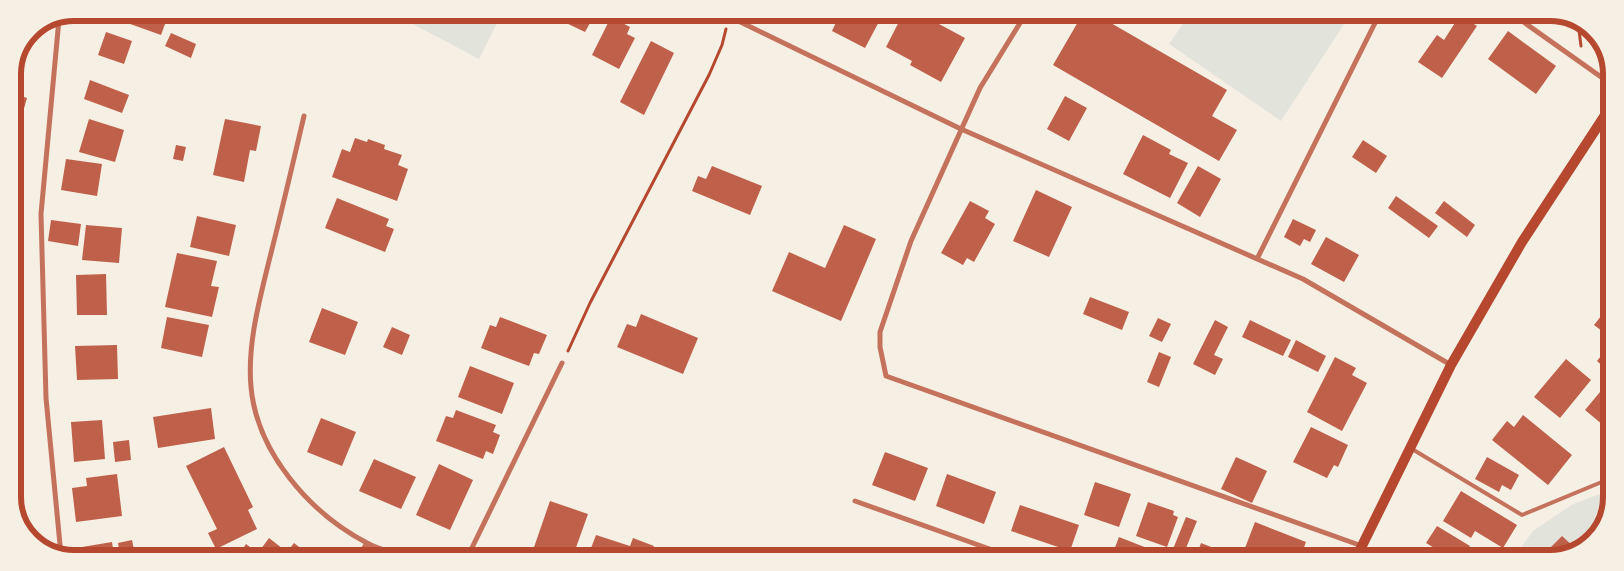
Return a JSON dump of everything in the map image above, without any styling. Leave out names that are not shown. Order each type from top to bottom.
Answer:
[{"type":"main road","points":[[1360,550],[1451,365],[1522,242],[1603,118]]},
{"type":"street","points":[[739,21],[961,129],[1303,279],[1451,365]]},
{"type":"street","points":[[1021,21],[980,88],[911,241],[880,332],[880,347],[886,376],[1362,546]]},
{"type":"street","points":[[1257,259],[1376,21]]},
{"type":"street","points":[[1522,21],[1603,78]]},
{"type":"street","points":[[59,24],[42,214],[46,398],[61,548]]},
{"type":"street","points":[[304,116],[262,294],[250,366],[255,410],[270,448],[286,474],[306,498],[334,521],[367,543],[386,550]]},
{"type":"street","points":[[471,550],[562,363]]},
{"type":"street","points":[[856,501],[992,550]]},
{"type":"street","points":[[363,550],[367,543]]},
{"type":"lane","points":[[1410,448],[1522,515],[1603,481]]},
{"type":"path","points":[[562,363],[590,303],[709,75],[722,46],[726,21]]},
{"type":"shaded area","points":[[407,21],[498,21],[479,59]]},
{"type":"shaded area","points":[[1185,21],[1346,21],[1281,121],[1169,44]]},
{"type":"shaded area","points":[[1603,493],[1600,514],[1592,529],[1579,541],[1564,548],[1519,550],[1533,531],[1573,504]]},
{"type":"building","points":[[122,21],[166,21],[161,35]]},
{"type":"building","points":[[564,21],[591,21],[585,32]]},
{"type":"building","points":[[609,21],[619,21],[630,27],[627,34],[635,38],[619,69],[592,55]]},
{"type":"building","points":[[837,21],[879,21],[865,48],[832,31]]},
{"type":"building","points":[[899,21],[941,21],[939,24],[965,38],[941,82],[910,65],[912,61],[886,47]]},
{"type":"building","points":[[1079,21],[1107,21],[1227,90],[1212,116],[1237,130],[1219,161],[1053,65]]},
{"type":"building","points":[[1456,21],[1469,21],[1477,26],[1442,78],[1418,62],[1437,35],[1444,40]]},
{"type":"building","points":[[1508,31],[1556,66],[1536,94],[1488,59]]},
{"type":"building","points":[[106,32],[132,41],[124,64],[98,55]]},
{"type":"building","points":[[171,33],[196,44],[191,58],[165,46]]},
{"type":"building","points":[[651,41],[674,53],[644,115],[620,102]]},
{"type":"building","points":[[90,80],[129,95],[122,113],[84,99]]},
{"type":"building","points":[[21,96],[27,98],[21,119]]},
{"type":"building","points":[[1065,96],[1087,108],[1069,141],[1047,129]]},
{"type":"building","points":[[89,119],[124,130],[115,162],[79,152]]},
{"type":"building","points":[[225,119],[261,126],[256,151],[250,150],[244,182],[213,175]]},
{"type":"building","points":[[1143,135],[1171,150],[1169,154],[1188,163],[1170,198],[1123,174]]},
{"type":"building","points":[[355,138],[367,142],[368,139],[385,145],[384,149],[402,155],[398,165],[408,169],[397,201],[332,177],[342,149],[350,152]]},
{"type":"building","points":[[1363,140],[1387,156],[1376,173],[1352,157]]},
{"type":"building","points":[[176,145],[186,147],[183,161],[173,159]]},
{"type":"building","points":[[66,159],[102,164],[97,196],[61,190]]},
{"type":"building","points":[[712,166],[762,186],[750,215],[692,191],[698,176],[706,179]]},
{"type":"building","points":[[1198,166],[1221,179],[1200,217],[1177,203]]},
{"type":"building","points":[[1036,190],[1072,207],[1049,257],[1013,241]]},
{"type":"building","points":[[1396,196],[1438,226],[1429,238],[1388,208]]},
{"type":"building","points":[[337,198],[389,219],[386,226],[394,229],[385,252],[325,228]]},
{"type":"building","points":[[970,201],[989,211],[985,218],[995,224],[974,262],[967,258],[963,265],[941,253]]},
{"type":"building","points":[[1444,201],[1475,225],[1467,237],[1435,213]]},
{"type":"building","points":[[197,216],[236,225],[229,256],[190,247]]},
{"type":"building","points":[[1293,219],[1316,230],[1310,242],[1304,239],[1300,246],[1284,237]]},
{"type":"building","points":[[51,220],[81,224],[78,246],[48,241]]},
{"type":"building","points":[[86,225],[122,228],[119,263],[82,260]]},
{"type":"building","points":[[844,225],[876,239],[841,321],[772,291],[789,252],[825,268]]},
{"type":"building","points":[[1326,237],[1359,255],[1344,282],[1311,264]]},
{"type":"building","points":[[177,253],[217,261],[211,286],[219,287],[212,317],[165,307]]},
{"type":"building","points":[[106,274],[107,315],[77,315],[76,275]]},
{"type":"building","points":[[1090,297],[1129,312],[1122,330],[1083,314]]},
{"type":"building","points":[[322,308],[358,322],[345,355],[309,342]]},
{"type":"building","points":[[641,314],[698,338],[683,374],[617,347],[627,324],[636,327]]},
{"type":"building","points":[[1603,314],[1603,332],[1594,325]]},
{"type":"building","points":[[167,317],[209,325],[202,357],[161,348]]},
{"type":"building","points":[[500,317],[547,335],[539,354],[534,353],[529,366],[481,348],[490,325],[496,327]]},
{"type":"building","points":[[1158,318],[1171,324],[1162,342],[1149,336]]},
{"type":"building","points":[[1215,320],[1228,327],[1214,355],[1223,359],[1215,375],[1193,364]]},
{"type":"building","points":[[1250,320],[1291,340],[1283,356],[1242,337]]},
{"type":"building","points":[[392,327],[410,335],[402,355],[383,347]]},
{"type":"building","points":[[1296,340],[1326,356],[1318,372],[1288,357]]},
{"type":"building","points":[[117,345],[118,379],[77,380],[75,346]]},
{"type":"building","points":[[1159,352],[1171,357],[1159,387],[1147,382]]},
{"type":"building","points":[[1603,354],[1603,366],[1597,361]]},
{"type":"building","points":[[1335,357],[1356,368],[1352,375],[1367,383],[1342,431],[1307,412]]},
{"type":"building","points":[[1566,359],[1591,380],[1560,418],[1534,397]]},
{"type":"building","points":[[470,366],[514,383],[502,414],[458,397]]},
{"type":"building","points":[[1600,392],[1603,395],[1603,425],[1585,410]]},
{"type":"building","points":[[211,408],[215,439],[158,448],[153,417]]},
{"type":"building","points":[[456,410],[496,425],[493,432],[500,435],[493,454],[486,451],[483,459],[436,441],[446,416],[453,418]]},
{"type":"building","points":[[1523,415],[1572,455],[1548,485],[1492,440],[1507,421],[1514,427]]},
{"type":"building","points":[[321,418],[356,432],[342,466],[307,452]]},
{"type":"building","points":[[102,420],[105,459],[74,462],[71,422]]},
{"type":"building","points":[[1311,427],[1348,445],[1338,467],[1334,465],[1327,478],[1293,462]]},
{"type":"building","points":[[129,440],[131,460],[115,462],[113,442]]},
{"type":"building","points":[[224,447],[253,507],[248,510],[257,529],[216,549],[208,533],[217,529],[186,466]]},
{"type":"building","points":[[885,452],[928,468],[915,501],[872,485]]},
{"type":"building","points":[[1236,457],[1267,471],[1252,503],[1221,489]]},
{"type":"building","points":[[1487,457],[1519,475],[1511,490],[1502,485],[1499,492],[1475,479]]},
{"type":"building","points":[[374,459],[416,477],[401,509],[359,491]]},
{"type":"building","points":[[439,464],[473,480],[450,530],[416,515]]},
{"type":"building","points":[[117,474],[122,516],[76,522],[72,488],[87,486],[86,478]]},
{"type":"building","points":[[947,474],[996,492],[984,524],[936,506]]},
{"type":"building","points":[[1095,482],[1131,494],[1119,527],[1084,515]]},
{"type":"building","points":[[1461,491],[1517,525],[1503,548],[1475,531],[1471,538],[1443,521]]},
{"type":"building","points":[[550,501],[588,514],[575,550],[533,550]]},
{"type":"building","points":[[1148,502],[1174,511],[1173,515],[1178,517],[1167,547],[1136,536]]},
{"type":"building","points":[[1020,505],[1079,525],[1070,550],[1011,531]]},
{"type":"building","points":[[1186,517],[1197,521],[1185,550],[1173,549]]},
{"type":"building","points":[[1255,522],[1306,542],[1303,550],[1251,550],[1245,548]]},
{"type":"building","points":[[1437,526],[1470,546],[1468,550],[1438,550],[1426,543]]},
{"type":"building","points":[[596,535],[630,546],[633,538],[654,546],[653,550],[590,550]]},
{"type":"building","points":[[1562,536],[1572,545],[1564,548],[1548,550]]},
{"type":"building","points":[[1119,537],[1147,548],[1146,550],[1114,550]]},
{"type":"building","points":[[269,538],[284,550],[260,550]]},
{"type":"building","points":[[132,540],[134,550],[119,550],[118,543]]},
{"type":"building","points":[[112,542],[113,550],[76,550],[76,548]]},
{"type":"building","points":[[294,543],[303,550],[289,550]]},
{"type":"building","points":[[1201,543],[1219,550],[1198,550]]},
{"type":"building","points":[[246,544],[254,550],[242,550]]}]
